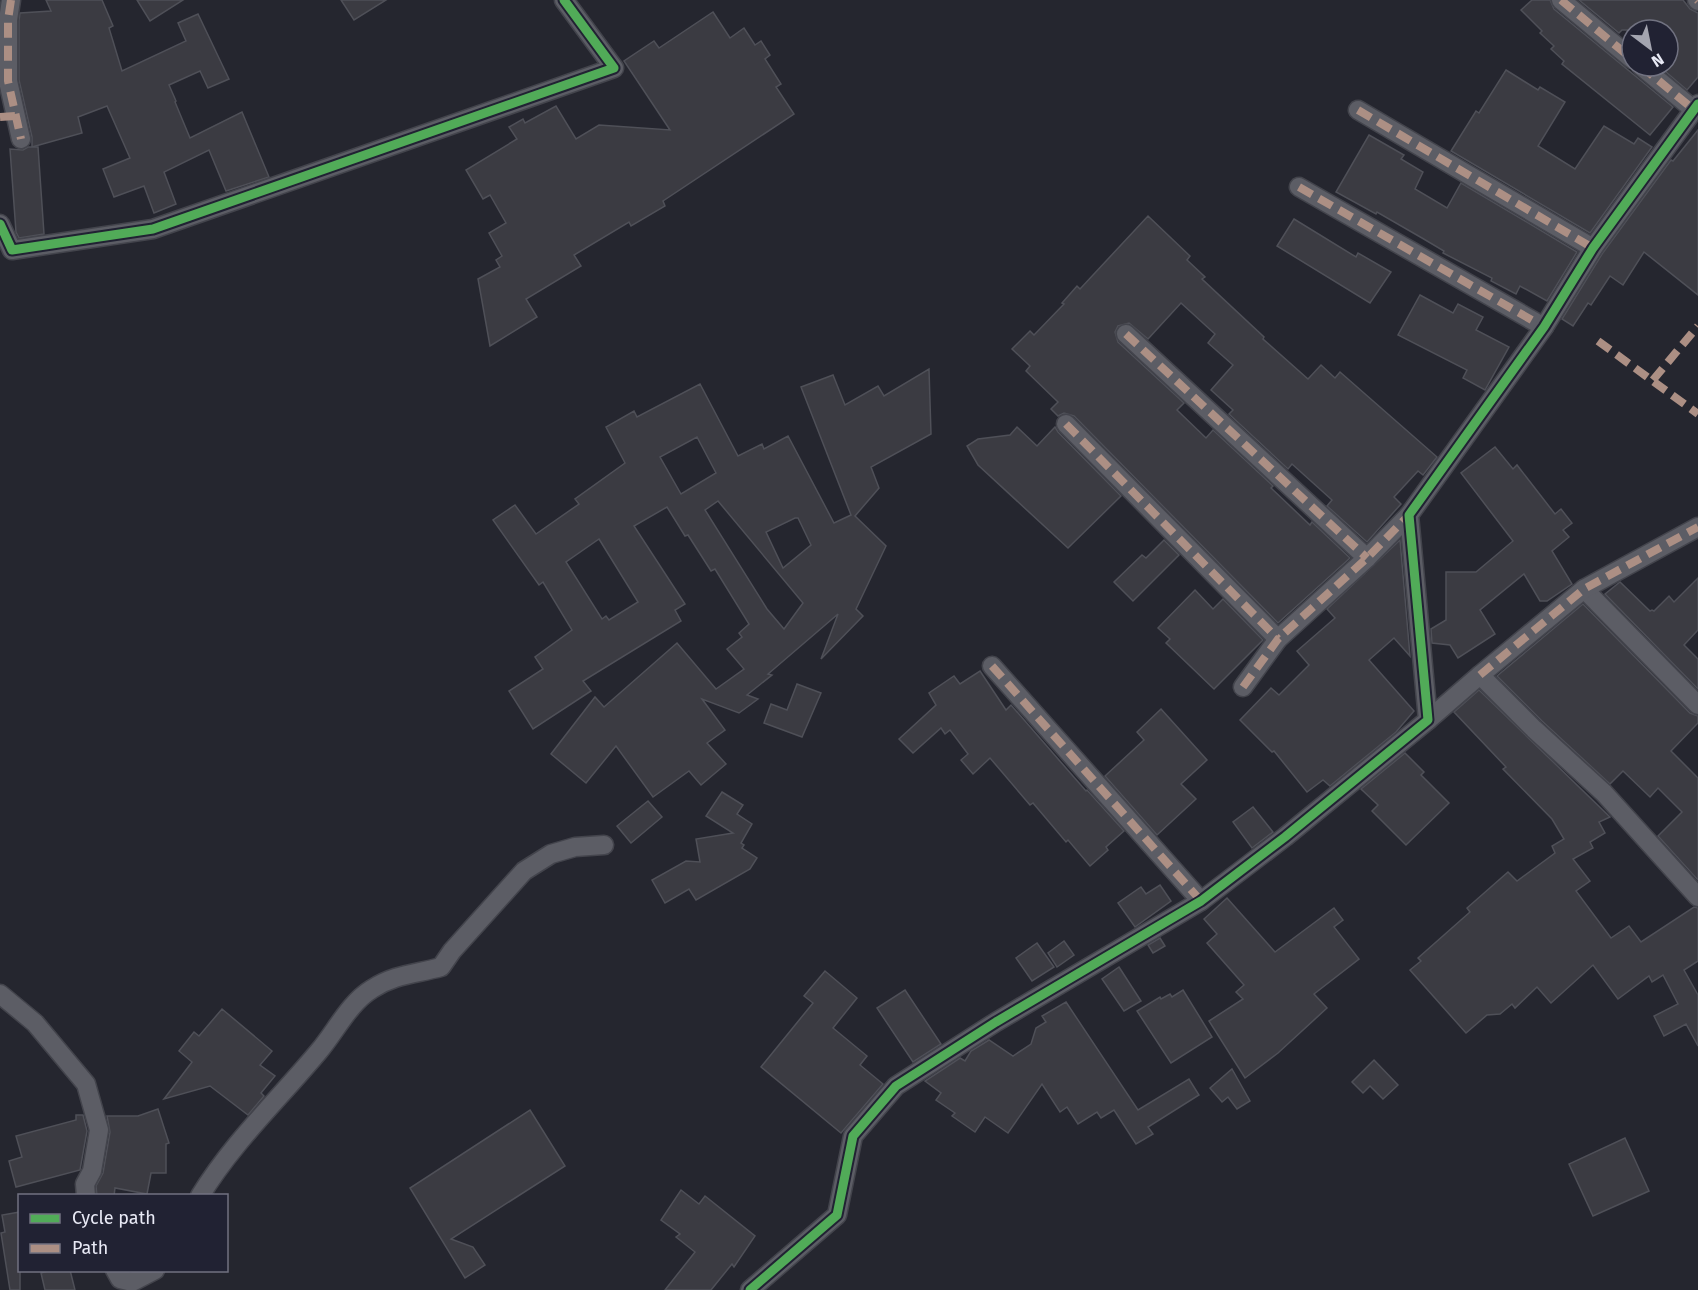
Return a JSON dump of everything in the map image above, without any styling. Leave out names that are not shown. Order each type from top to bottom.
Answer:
[{"type":"street","points":[[11,0],[8,20],[8,117],[21,139]]},
{"type":"street","points":[[0,224],[12,250],[153,229],[614,68],[564,0]]},
{"type":"street","points":[[1561,0],[1620,49]]},
{"type":"street","points":[[1243,687],[1278,639],[1367,558],[1409,515],[1544,327],[1593,248],[1695,106],[1657,78]]},
{"type":"street","points":[[1358,110],[1593,248]]},
{"type":"street","points":[[1299,187],[1544,327]]},
{"type":"street","points":[[1126,334],[1367,558]]},
{"type":"street","points":[[1066,424],[1278,639]]},
{"type":"street","points":[[1409,515],[1428,720]]},
{"type":"street","points":[[750,1290],[837,1215],[853,1136],[896,1086],[996,1022],[1202,901],[1285,837],[1584,589],[1698,526]]},
{"type":"street","points":[[1584,589],[1698,705]]},
{"type":"street","points":[[992,666],[1202,901]]},
{"type":"street","points":[[1480,675],[1534,729],[1604,793],[1698,897]]},
{"type":"street","points":[[201,1194],[218,1167],[255,1122],[294,1081],[323,1047],[347,1013],[370,990],[408,973],[441,967],[452,951],[524,871],[551,854],[575,847],[604,845]]},
{"type":"street","points":[[0,994],[35,1023],[86,1084],[99,1130],[92,1171],[85,1184],[86,1194]]},
{"type":"street","points":[[116,1272],[120,1279],[132,1282],[151,1272]]},
{"type":"building","points":[[46,0],[102,0],[113,26],[109,28],[122,71],[186,41],[178,23],[198,14],[229,79],[208,88],[200,71],[169,85],[190,138],[242,112],[269,177],[226,191],[209,150],[164,172],[176,204],[154,213],[144,186],[114,197],[103,169],[130,158],[107,106],[78,117],[82,133],[32,147],[32,137],[19,80],[19,21],[20,13],[51,11]]},
{"type":"building","points":[[137,0],[183,0],[150,21]]},
{"type":"building","points":[[341,0],[386,0],[354,20]]},
{"type":"building","points":[[1532,0],[1550,0],[1554,9],[1620,63],[1620,78],[1638,78],[1673,107],[1650,135],[1562,64],[1564,61],[1551,49],[1554,46],[1521,10]]},
{"type":"building","points":[[1579,0],[1683,0],[1690,9],[1698,13],[1698,77],[1687,90],[1673,78],[1680,78],[1680,18],[1620,18],[1619,33]]},
{"type":"building","points":[[713,12],[730,38],[744,28],[755,45],[761,41],[770,55],[765,59],[781,84],[776,87],[794,114],[663,201],[665,206],[631,226],[629,222],[574,255],[581,266],[526,299],[537,317],[490,346],[478,279],[500,267],[496,260],[502,256],[489,233],[506,223],[490,195],[483,199],[466,170],[517,139],[509,127],[523,119],[525,123],[556,106],[576,139],[599,125],[670,130],[624,61],[654,41],[659,48]]},
{"type":"building","points":[[1506,70],[1538,90],[1540,87],[1565,102],[1538,146],[1575,169],[1604,126],[1634,144],[1638,138],[1652,147],[1590,233],[1451,151],[1476,111],[1479,113]]},
{"type":"building","points":[[1698,130],[1698,295],[1644,252],[1623,285],[1610,276],[1591,305],[1588,303],[1573,326],[1562,319],[1602,254],[1671,160],[1673,161]]},
{"type":"building","points":[[1369,135],[1404,155],[1401,159],[1423,172],[1415,189],[1447,208],[1461,183],[1577,252],[1547,301],[1520,286],[1516,294],[1377,212],[1376,214],[1336,192]]},
{"type":"building","points":[[28,147],[38,147],[44,234],[19,238],[16,232],[10,149],[23,150]]},
{"type":"building","points":[[1148,216],[1190,256],[1187,260],[1205,277],[1202,279],[1308,379],[1321,365],[1335,378],[1340,372],[1437,457],[1423,475],[1418,471],[1394,497],[1401,504],[1367,542],[1327,506],[1332,500],[1292,464],[1288,469],[1229,414],[1233,410],[1211,390],[1233,365],[1208,343],[1215,334],[1181,303],[1148,339],[1129,323],[1118,326],[1115,332],[1118,342],[1184,403],[1177,410],[1206,438],[1213,430],[1273,486],[1271,488],[1310,525],[1312,522],[1350,558],[1278,623],[1074,416],[1064,413],[1058,416],[1051,409],[1058,402],[1026,371],[1030,366],[1012,349],[1030,331],[1034,335],[1064,304],[1062,303],[1077,286],[1080,289]]},
{"type":"building","points":[[1294,219],[1356,257],[1358,253],[1391,272],[1370,303],[1277,246]]},
{"type":"building","points":[[1420,295],[1453,313],[1458,304],[1483,317],[1476,330],[1509,347],[1485,390],[1463,378],[1467,370],[1398,335]]},
{"type":"building","points":[[929,369],[931,434],[871,467],[879,488],[855,516],[886,546],[856,609],[863,616],[821,659],[838,614],[747,695],[758,699],[739,713],[702,699],[725,730],[707,743],[726,764],[701,785],[689,771],[653,797],[616,746],[586,783],[551,754],[595,697],[604,707],[677,643],[716,689],[744,669],[727,649],[742,637],[739,633],[749,624],[715,569],[711,571],[667,507],[634,526],[685,604],[675,610],[681,621],[583,681],[591,691],[533,729],[509,691],[543,669],[535,657],[572,630],[543,582],[539,585],[493,520],[515,505],[536,534],[579,504],[575,499],[625,463],[606,427],[634,411],[637,417],[700,384],[738,456],[762,444],[764,449],[788,436],[834,523],[851,515],[801,387],[833,375],[845,405],[878,386],[884,396]],"holes":[[[697,437],[716,473],[681,494],[660,457]],[[718,501],[803,603],[784,629],[767,609],[705,510]],[[798,518],[811,545],[783,568],[766,532]],[[599,539],[638,602],[609,620],[606,616],[602,619],[566,562]]]},
{"type":"building","points":[[1017,427],[1037,446],[1055,427],[1121,496],[1068,548],[978,465],[967,446],[978,439],[1010,435]]},
{"type":"building","points":[[1495,447],[1513,469],[1517,465],[1555,514],[1561,509],[1572,523],[1563,530],[1569,537],[1552,551],[1572,584],[1547,601],[1540,601],[1524,574],[1480,610],[1495,634],[1458,658],[1450,645],[1432,643],[1431,629],[1446,620],[1446,572],[1476,572],[1513,541],[1461,473]]},
{"type":"building","points":[[1164,540],[1179,555],[1133,601],[1114,582],[1142,555],[1146,558]]},
{"type":"building","points":[[1400,540],[1410,656],[1394,638],[1369,660],[1414,711],[1396,732],[1330,786],[1323,780],[1307,792],[1274,751],[1272,752],[1240,720],[1271,688],[1279,695],[1309,665],[1297,651],[1335,618],[1327,609]]},
{"type":"building","points":[[1698,578],[1698,630],[1684,645],[1698,659],[1698,689],[1605,594],[1620,582],[1650,611],[1654,611],[1669,596],[1674,602]]},
{"type":"building","points":[[1195,590],[1213,609],[1223,599],[1263,640],[1214,689],[1166,643],[1170,639],[1158,628]]},
{"type":"building","points":[[1583,604],[1690,713],[1698,716],[1698,723],[1671,751],[1698,778],[1698,880],[1658,836],[1682,812],[1658,788],[1650,797],[1623,771],[1610,784],[1497,676]]},
{"type":"building","points":[[980,671],[1006,710],[1011,705],[1124,831],[1090,866],[1033,803],[1030,805],[990,758],[973,774],[961,760],[968,754],[950,730],[945,734],[941,728],[913,753],[899,739],[936,705],[929,693],[954,676],[960,684]]},
{"type":"building","points":[[797,684],[821,693],[802,737],[764,723],[771,704],[787,710]]},
{"type":"building","points":[[1479,690],[1610,817],[1599,822],[1605,833],[1590,842],[1593,848],[1573,859],[1590,881],[1576,891],[1611,938],[1629,926],[1641,942],[1694,907],[1698,908],[1698,961],[1684,970],[1698,995],[1698,1046],[1686,1024],[1664,1036],[1654,1016],[1678,1004],[1663,975],[1652,982],[1649,976],[1618,999],[1593,965],[1551,1003],[1537,987],[1515,1008],[1512,1004],[1500,1014],[1487,1015],[1466,1033],[1410,970],[1421,961],[1418,958],[1470,912],[1467,908],[1508,872],[1517,881],[1555,853],[1552,846],[1564,839],[1552,819],[1503,769],[1506,767],[1454,712]]},
{"type":"building","points":[[1161,709],[1207,760],[1181,784],[1196,799],[1157,835],[1105,776],[1144,740],[1137,732]]},
{"type":"building","points":[[1405,753],[1424,772],[1421,775],[1449,803],[1406,845],[1372,811],[1378,805],[1361,789]]},
{"type":"building","points":[[722,792],[743,805],[737,814],[752,824],[741,843],[744,845],[742,848],[757,858],[750,869],[696,900],[689,889],[665,903],[652,880],[686,861],[700,862],[696,839],[733,833],[706,816]]},
{"type":"building","points":[[648,801],[662,817],[631,843],[617,826]]},
{"type":"building","points":[[1253,807],[1273,832],[1252,848],[1233,822]]},
{"type":"building","points":[[1160,885],[1171,901],[1135,927],[1118,903],[1141,887],[1146,894]]},
{"type":"building","points":[[1227,898],[1275,952],[1334,908],[1343,920],[1334,927],[1359,959],[1314,994],[1327,1008],[1278,1053],[1245,1078],[1209,1021],[1243,999],[1236,992],[1244,985],[1207,943],[1217,934],[1204,919]]},
{"type":"building","points":[[1160,938],[1165,946],[1153,953],[1148,945]]},
{"type":"building","points":[[1064,941],[1074,955],[1057,967],[1048,953]]},
{"type":"building","points":[[1037,943],[1054,967],[1032,981],[1016,958]]},
{"type":"building","points":[[1119,967],[1141,1001],[1124,1011],[1102,979]]},
{"type":"building","points":[[825,971],[857,998],[833,1028],[867,1056],[860,1065],[883,1084],[841,1133],[761,1067],[813,1003],[804,996]]},
{"type":"building","points":[[905,990],[941,1044],[913,1062],[877,1008]]},
{"type":"building","points":[[1183,990],[1212,1037],[1171,1063],[1137,1011],[1160,997],[1161,999],[1170,994],[1172,997]]},
{"type":"building","points":[[1066,1002],[1138,1110],[1189,1079],[1199,1095],[1148,1127],[1153,1134],[1136,1144],[1114,1110],[1101,1118],[1097,1112],[1078,1124],[1067,1107],[1060,1112],[1042,1084],[1008,1133],[985,1117],[975,1132],[952,1116],[955,1113],[936,1100],[941,1093],[925,1081],[960,1058],[965,1061],[971,1051],[989,1040],[1013,1056],[1031,1044],[1036,1028],[1046,1022],[1042,1016]]},
{"type":"building","points":[[222,1009],[272,1051],[260,1065],[275,1076],[261,1093],[264,1096],[248,1115],[210,1086],[164,1099],[192,1062],[179,1051],[194,1032],[199,1036]]},
{"type":"building","points":[[1374,1060],[1398,1085],[1383,1099],[1370,1086],[1363,1093],[1352,1082]]},
{"type":"building","points":[[1232,1069],[1250,1101],[1237,1109],[1228,1097],[1222,1102],[1210,1088]]},
{"type":"building","points":[[158,1109],[169,1143],[166,1144],[166,1173],[151,1173],[147,1194],[115,1188],[114,1194],[97,1194],[96,1186],[103,1173],[110,1132],[107,1116],[138,1116]]},
{"type":"building","points":[[530,1110],[565,1166],[451,1239],[473,1247],[485,1265],[465,1278],[410,1188]]},
{"type":"building","points":[[76,1115],[83,1115],[87,1131],[80,1170],[16,1187],[9,1161],[22,1157],[16,1136],[76,1120]]},
{"type":"building","points":[[1625,1138],[1649,1191],[1593,1216],[1569,1164]]},
{"type":"building","points":[[681,1190],[699,1204],[705,1196],[755,1236],[734,1267],[732,1264],[711,1290],[665,1290],[695,1252],[676,1237],[680,1234],[661,1220]]},
{"type":"building","points":[[18,1212],[20,1290],[10,1290],[1,1233],[5,1232],[2,1215]]},
{"type":"building","points":[[70,1272],[75,1290],[45,1290],[41,1273]]},
{"type":"marked path","points":[[11,0],[8,20],[8,81],[21,139]]},
{"type":"marked path","points":[[1561,0],[1620,49]]},
{"type":"marked path","points":[[1656,78],[1693,109]]},
{"type":"marked path","points":[[1358,110],[1593,248]]},
{"type":"marked path","points":[[0,117],[16,116]]},
{"type":"marked path","points":[[1299,187],[1544,327]]},
{"type":"marked path","points":[[1653,380],[1698,326]]},
{"type":"marked path","points":[[1126,334],[1367,558]]},
{"type":"marked path","points":[[1598,341],[1698,414]]},
{"type":"marked path","points":[[1066,424],[1278,639]]},
{"type":"marked path","points":[[1243,687],[1278,639],[1367,558],[1409,515]]},
{"type":"marked path","points":[[1480,675],[1584,589],[1698,527]]},
{"type":"marked path","points":[[992,666],[1201,901]]},
{"type":"cycle path","points":[[0,224],[12,250],[153,229],[614,68],[564,0]]},
{"type":"cycle path","points":[[750,1290],[837,1215],[853,1136],[896,1086],[996,1022],[1201,901],[1285,837],[1428,720],[1409,515],[1544,327],[1593,248],[1698,104]]}]
